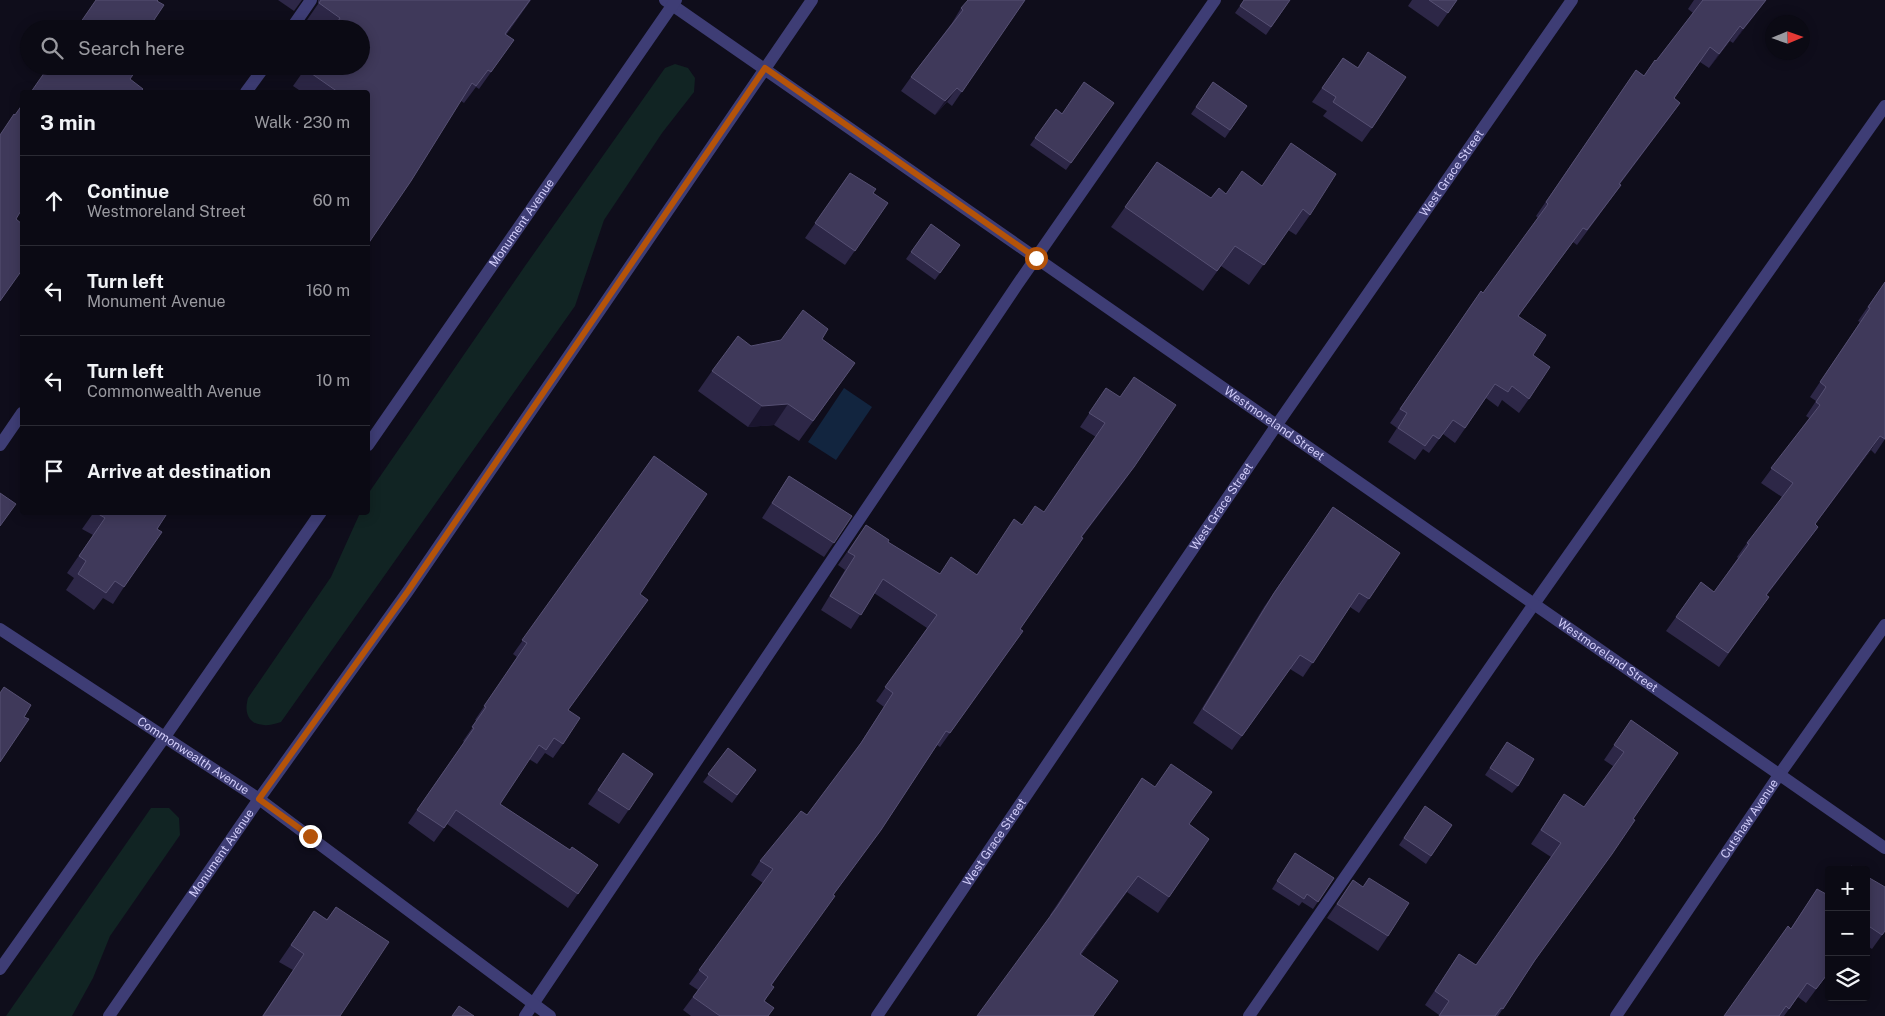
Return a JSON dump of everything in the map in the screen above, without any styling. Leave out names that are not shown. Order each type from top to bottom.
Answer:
[{"type":"street","points":[[297,20],[311,0]]},
{"type":"street","name":"Monument Avenue","points":[[108,1016],[413,582],[812,0]]},
{"type":"street","points":[[525,1016],[1036,258],[1215,0]]},
{"type":"street","name":"West Grace Street","points":[[877,1016],[1276,426],[1572,0]]},
{"type":"street","name":"Monument Avenue","points":[[370,442],[671,2]]},
{"type":"street","name":"Westmoreland Street","points":[[671,2],[1276,426],[1885,848]]},
{"type":"street","points":[[247,90],[258,75]]},
{"type":"street","points":[[1249,1016],[1534,604],[1885,106]]},
{"type":"street","points":[[0,446],[20,416]]},
{"type":"street","points":[[0,969],[319,515]]},
{"type":"street","name":"Cutshaw Avenue","points":[[1616,1016],[1779,774],[1885,625]]},
{"type":"street","name":"Commonwealth Avenue","points":[[0,629],[259,799],[550,1016]]},
{"type":"green space","points":[[675,64],[688,68],[695,78],[694,92],[662,133],[604,220],[575,306],[281,722],[259,725],[254,722],[247,713],[248,698],[331,577],[359,515],[370,515],[370,491],[525,266],[665,68]]},
{"type":"green space","points":[[151,808],[169,808],[179,818],[180,835],[110,936],[93,978],[72,1016],[6,1016]]},
{"type":"water","points":[[844,388],[872,407],[836,460],[808,442]]},
{"type":"building","points":[[96,0],[158,0],[164,5],[154,20],[82,20]]},
{"type":"building","points":[[321,0],[530,0],[505,34],[514,40],[491,72],[488,70],[476,86],[472,83],[411,181],[370,241],[370,90],[335,90],[314,75],[370,75],[370,20],[339,20],[340,18],[319,3]]},
{"type":"building","points":[[968,0],[1025,0],[962,92],[957,88],[945,101],[911,77],[963,10],[961,8]]},
{"type":"building","points":[[1244,0],[1290,0],[1271,27],[1240,6]]},
{"type":"building","points":[[1429,0],[1457,0],[1448,13]]},
{"type":"building","points":[[1703,0],[1766,0],[1743,29],[1740,26],[1719,54],[1710,47],[1674,98],[1680,103],[1587,230],[1583,228],[1518,316],[1546,335],[1533,355],[1550,367],[1529,399],[1512,386],[1508,392],[1495,384],[1465,428],[1453,420],[1439,439],[1433,435],[1425,446],[1398,428],[1407,413],[1400,409],[1481,291],[1483,293],[1548,204],[1546,202],[1636,70],[1644,76]]},
{"type":"building","points":[[1368,52],[1406,77],[1372,128],[1333,102],[1336,97],[1322,88],[1343,58],[1358,68]]},
{"type":"building","points":[[43,75],[133,75],[130,79],[143,89],[142,90],[32,90]]},
{"type":"building","points":[[1084,82],[1114,103],[1071,163],[1035,138],[1056,109],[1062,114]]},
{"type":"building","points":[[1213,82],[1247,106],[1230,130],[1196,107]]},
{"type":"building","points":[[20,108],[20,212],[16,219],[20,222],[20,273],[0,301],[0,135]]},
{"type":"building","points":[[1291,143],[1336,174],[1310,215],[1303,209],[1264,265],[1235,246],[1217,271],[1125,207],[1157,162],[1211,198],[1219,188],[1226,194],[1242,171],[1262,186]]},
{"type":"building","points":[[850,173],[876,189],[873,193],[888,203],[855,251],[815,223]]},
{"type":"building","points":[[931,224],[960,245],[940,273],[911,252]]},
{"type":"building","points":[[1885,282],[1885,439],[1880,436],[1815,524],[1818,527],[1766,595],[1769,597],[1728,653],[1676,617],[1701,582],[1714,592],[1749,544],[1747,543],[1793,483],[1771,468],[1820,405],[1816,402],[1826,387],[1820,382],[1870,308],[1868,307]]},
{"type":"building","points":[[803,310],[828,329],[822,339],[855,363],[813,421],[788,404],[762,406],[712,371],[738,336],[751,346],[781,340]]},
{"type":"building","points":[[1134,377],[1176,405],[1134,467],[1081,537],[1083,538],[1020,629],[1023,631],[950,733],[946,731],[881,830],[833,895],[835,896],[771,985],[774,987],[764,1001],[774,1008],[768,1016],[720,1016],[693,997],[708,977],[699,970],[773,869],[760,861],[801,811],[807,815],[861,743],[893,693],[885,687],[937,615],[883,579],[861,615],[830,596],[855,556],[848,552],[866,525],[889,540],[888,542],[940,574],[951,557],[977,575],[1014,519],[1022,525],[1035,506],[1044,512],[1105,423],[1089,413],[1106,388],[1120,397]]},
{"type":"building","points":[[654,456],[707,494],[640,594],[648,600],[568,710],[580,718],[563,744],[554,738],[546,750],[539,745],[500,804],[570,850],[572,847],[598,865],[578,894],[456,810],[444,828],[417,810],[474,728],[472,727],[486,707],[484,706],[527,643],[522,640]]},
{"type":"building","points":[[789,476],[852,516],[834,543],[772,503]]},
{"type":"building","points":[[0,493],[16,504],[0,526]]},
{"type":"building","points":[[1333,507],[1400,553],[1369,599],[1359,593],[1313,663],[1300,655],[1242,736],[1203,709],[1274,593]]},
{"type":"building","points":[[100,515],[166,515],[157,529],[162,532],[124,587],[115,581],[106,593],[78,574],[86,561],[79,556],[105,518]]},
{"type":"building","points":[[4,687],[31,705],[24,717],[29,719],[0,762],[0,693]]},
{"type":"building","points":[[1631,720],[1678,753],[1633,819],[1635,820],[1535,960],[1503,1009],[1501,1008],[1495,1016],[1439,1016],[1449,1001],[1435,991],[1459,954],[1476,965],[1561,843],[1541,830],[1564,794],[1584,807],[1624,752],[1614,745]]},
{"type":"building","points":[[1507,742],[1534,759],[1518,786],[1490,768]]},
{"type":"building","points":[[728,748],[756,770],[737,795],[708,774]]},
{"type":"building","points":[[623,753],[653,774],[629,810],[598,790]]},
{"type":"building","points":[[1171,764],[1212,792],[1189,824],[1209,839],[1169,897],[1138,876],[1080,954],[1118,981],[1093,1016],[977,1016],[1057,907],[1142,778],[1155,787]]},
{"type":"building","points":[[1425,806],[1452,825],[1431,856],[1404,838]]},
{"type":"building","points":[[1295,853],[1334,878],[1318,902],[1307,894],[1304,899],[1277,881]]},
{"type":"building","points":[[1369,878],[1409,903],[1388,936],[1337,904],[1353,880],[1363,887]]},
{"type":"building","points":[[1870,878],[1885,887],[1885,931],[1882,935],[1870,927]]},
{"type":"building","points":[[1817,889],[1825,893],[1825,977],[1816,989],[1807,983],[1789,1009],[1786,1006],[1779,1016],[1724,1016],[1788,926],[1791,929]]},
{"type":"building","points":[[336,907],[389,942],[340,1016],[263,1016],[304,954],[291,945],[314,911],[327,920]]},
{"type":"building","points":[[459,1006],[474,1016],[452,1016]]},
{"type":"route","points":[[310,836],[259,799],[408,591],[765,68],[1036,258]]}]
